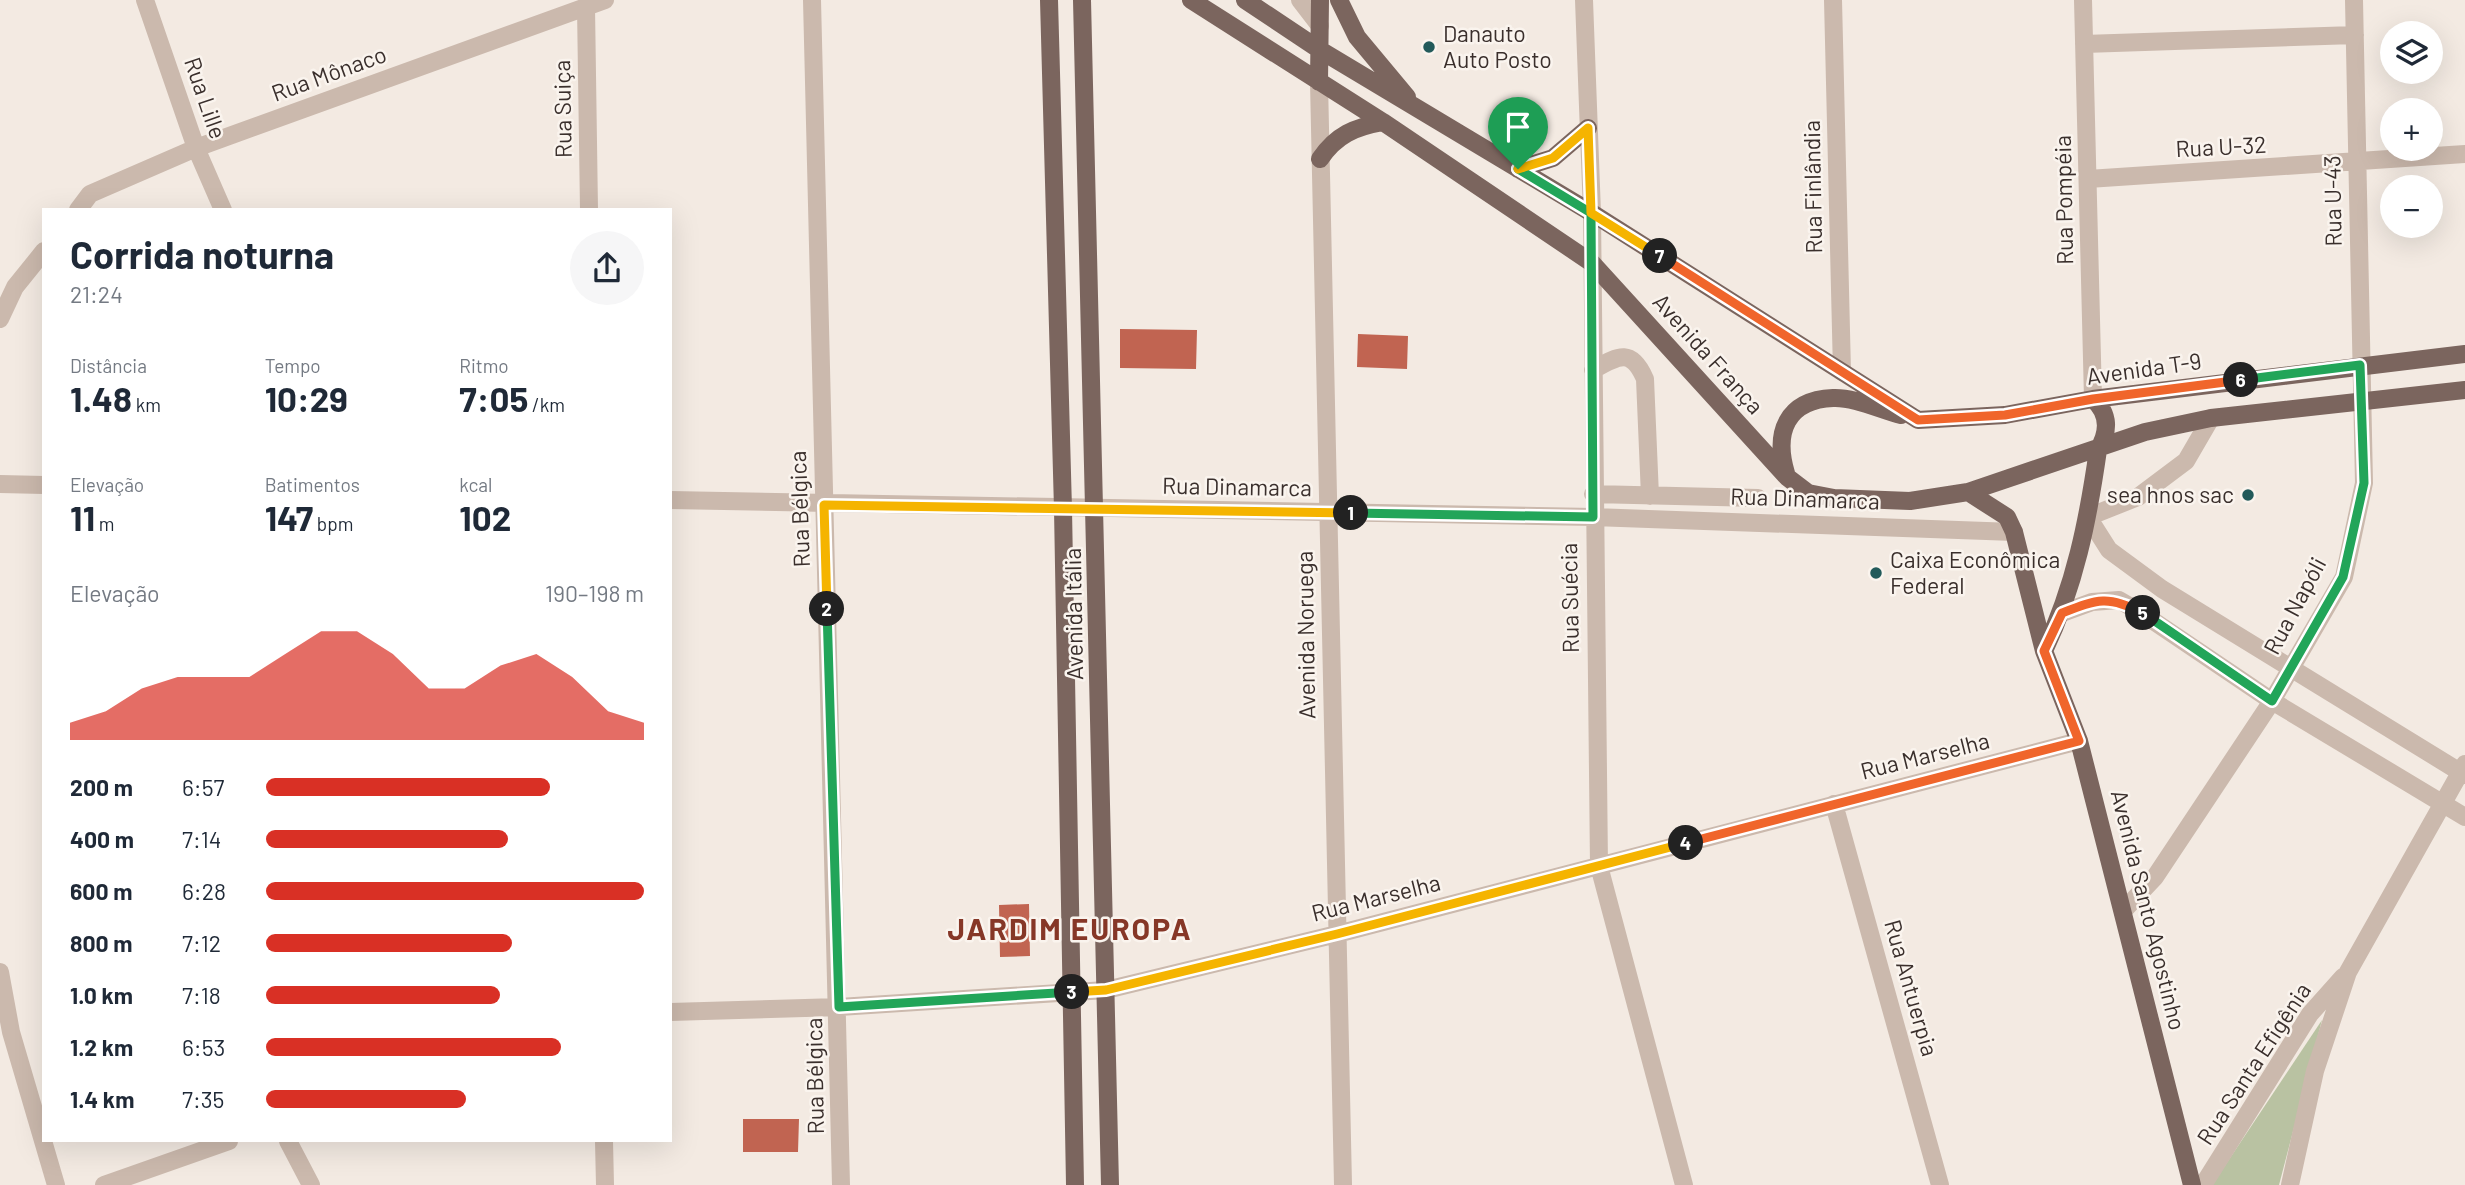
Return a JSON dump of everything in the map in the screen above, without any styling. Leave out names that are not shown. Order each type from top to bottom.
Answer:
[{"type":"main road","name":"Avenida Itália","points":[[1049,0],[1063,509],[1075,1185]]},
{"type":"main road","name":"Avenida França","points":[[1191,0],[1383,122],[1592,263],[1787,477],[1808,493],[1860,501],[1910,501],[1968,492]]},
{"type":"main road","name":"Avenida França","points":[[1245,0],[1320,50],[1591,213],[1842,372]]},
{"type":"main road","name":"Avenida Noruega","points":[[1319,82],[1320,0]]},
{"type":"main road","points":[[1339,0],[1357,37],[1416,108]]},
{"type":"main road","name":"Avenida Itália","points":[[1084,2],[1110,1185]]},
{"type":"main road","points":[[1320,159],[1329,145],[1343,134],[1383,122]]},
{"type":"main road","points":[[1518,169],[1553,158],[1588,128]]},
{"type":"main road","name":"Avenida T-9","points":[[1787,477],[1779,449],[1785,421],[1808,403],[1835,398],[1918,420],[2005,415],[2093,399],[2465,354]]},
{"type":"main road","points":[[1842,372],[1918,420]]},
{"type":"main road","points":[[1968,492],[2145,432],[2211,418],[2465,390]]},
{"type":"main road","points":[[2044,651],[2062,613],[2088,517],[2098,450],[2106,436],[2104,414],[2093,399]]},
{"type":"main road","name":"Avenida Santo Agostinho","points":[[1968,492],[2007,517],[2014,532],[2044,651],[2079,741],[2192,1185]]},
{"type":"street","name":"Rua Lille","points":[[145,0],[196,148],[222,208]]},
{"type":"street","name":"Rua Mônaco","points":[[80,208],[90,194],[196,148],[605,0]]},
{"type":"street","name":"Rua Bélgica","points":[[811,0],[839,1007],[841,1185]]},
{"type":"street","points":[[1300,0],[1320,26]]},
{"type":"street","name":"Rua Suécia","points":[[1584,0],[1592,263],[1599,866],[1684,1185]]},
{"type":"street","name":"Rua Finlândia","points":[[1833,0],[1842,372]]},
{"type":"street","name":"Rua Pompéia","points":[[2082,0],[2093,399]]},
{"type":"street","name":"Rua U-43","points":[[2354,0],[2362,401]]},
{"type":"street","name":"Rua Suiça","points":[[586,7],[589,208]]},
{"type":"street","points":[[2084,44],[2355,36]]},
{"type":"street","name":"Avenida Noruega","points":[[1319,82],[1343,1185]]},
{"type":"street","name":"Rua U-32","points":[[2088,179],[2465,155]]},
{"type":"street","points":[[0,319],[15,287],[42,253]]},
{"type":"street","points":[[1593,370],[1617,357],[1629,357],[1638,363],[1645,379],[1650,496]]},
{"type":"street","name":"Rua Napóli","points":[[2123,911],[2155,877],[2272,701],[2343,577],[2364,483],[2362,401]]},
{"type":"street","points":[[2211,418],[2186,461],[2138,496],[2088,517],[2109,550],[2162,589],[2464,770]]},
{"type":"street","points":[[0,484],[42,485]]},
{"type":"street","points":[[1593,494],[1758,498]]},
{"type":"street","points":[[1691,497],[1691,519]]},
{"type":"street","name":"Rua Dinamarca","points":[[672,500],[824,505],[1691,519],[2014,532]]},
{"type":"street","points":[[2062,613],[2092,602],[2119,600],[2272,701],[2465,817]]},
{"type":"street","name":"Rua Marselha","points":[[672,1012],[839,1007],[1106,990],[1337,934],[2079,741]]},
{"type":"street","name":"Rua Santa Efigênia","points":[[2290,1185],[2315,1071],[2348,972],[2442,803],[2464,770]]},
{"type":"street","name":"Rua Antuerpia","points":[[1834,804],[1940,1185]]},
{"type":"street","points":[[0,972],[10,1032],[42,1136]]},
{"type":"street","name":"Rua Santa Efigênia","points":[[2203,1185],[2310,1014],[2348,972]]},
{"type":"street","points":[[44,1142],[57,1185]]},
{"type":"street","points":[[104,1185],[226,1142]]},
{"type":"street","points":[[289,1142],[311,1185]]},
{"type":"street","points":[[604,1142],[605,1185]]},
{"type":"green space","points":[[2322,1020],[2279,1185],[2212,1185]]},
{"type":"building","points":[[1120,329],[1197,330],[1196,369],[1120,368]]},
{"type":"building","points":[[1358,334],[1408,336],[1407,369],[1357,367]]},
{"type":"building","points":[[1029,904],[1030,956],[1000,957],[999,905]]},
{"type":"building","points":[[743,1119],[799,1119],[798,1152],[743,1152]]},
{"type":"place","name":"Danauto Auto Posto","points":[[1429,47]]},
{"type":"place","name":"sea hnos sac","points":[[2248,495]]},
{"type":"place","name":"Caixa Econômica Federal","points":[[1876,573]]},
{"type":"district","name":"JARDIM EUROPA","points":[[1070,930]]},
{"type":"route","points":[[1518,169],[1553,158],[1588,128],[1591,213],[1918,420],[2005,415],[2093,399],[2360,365],[2364,483],[2343,577],[2272,701],[2119,600],[2092,602],[2062,613],[2044,651],[2079,741],[1337,934],[1106,990],[839,1007],[824,505],[1593,517],[1591,213],[1518,169]]}]
